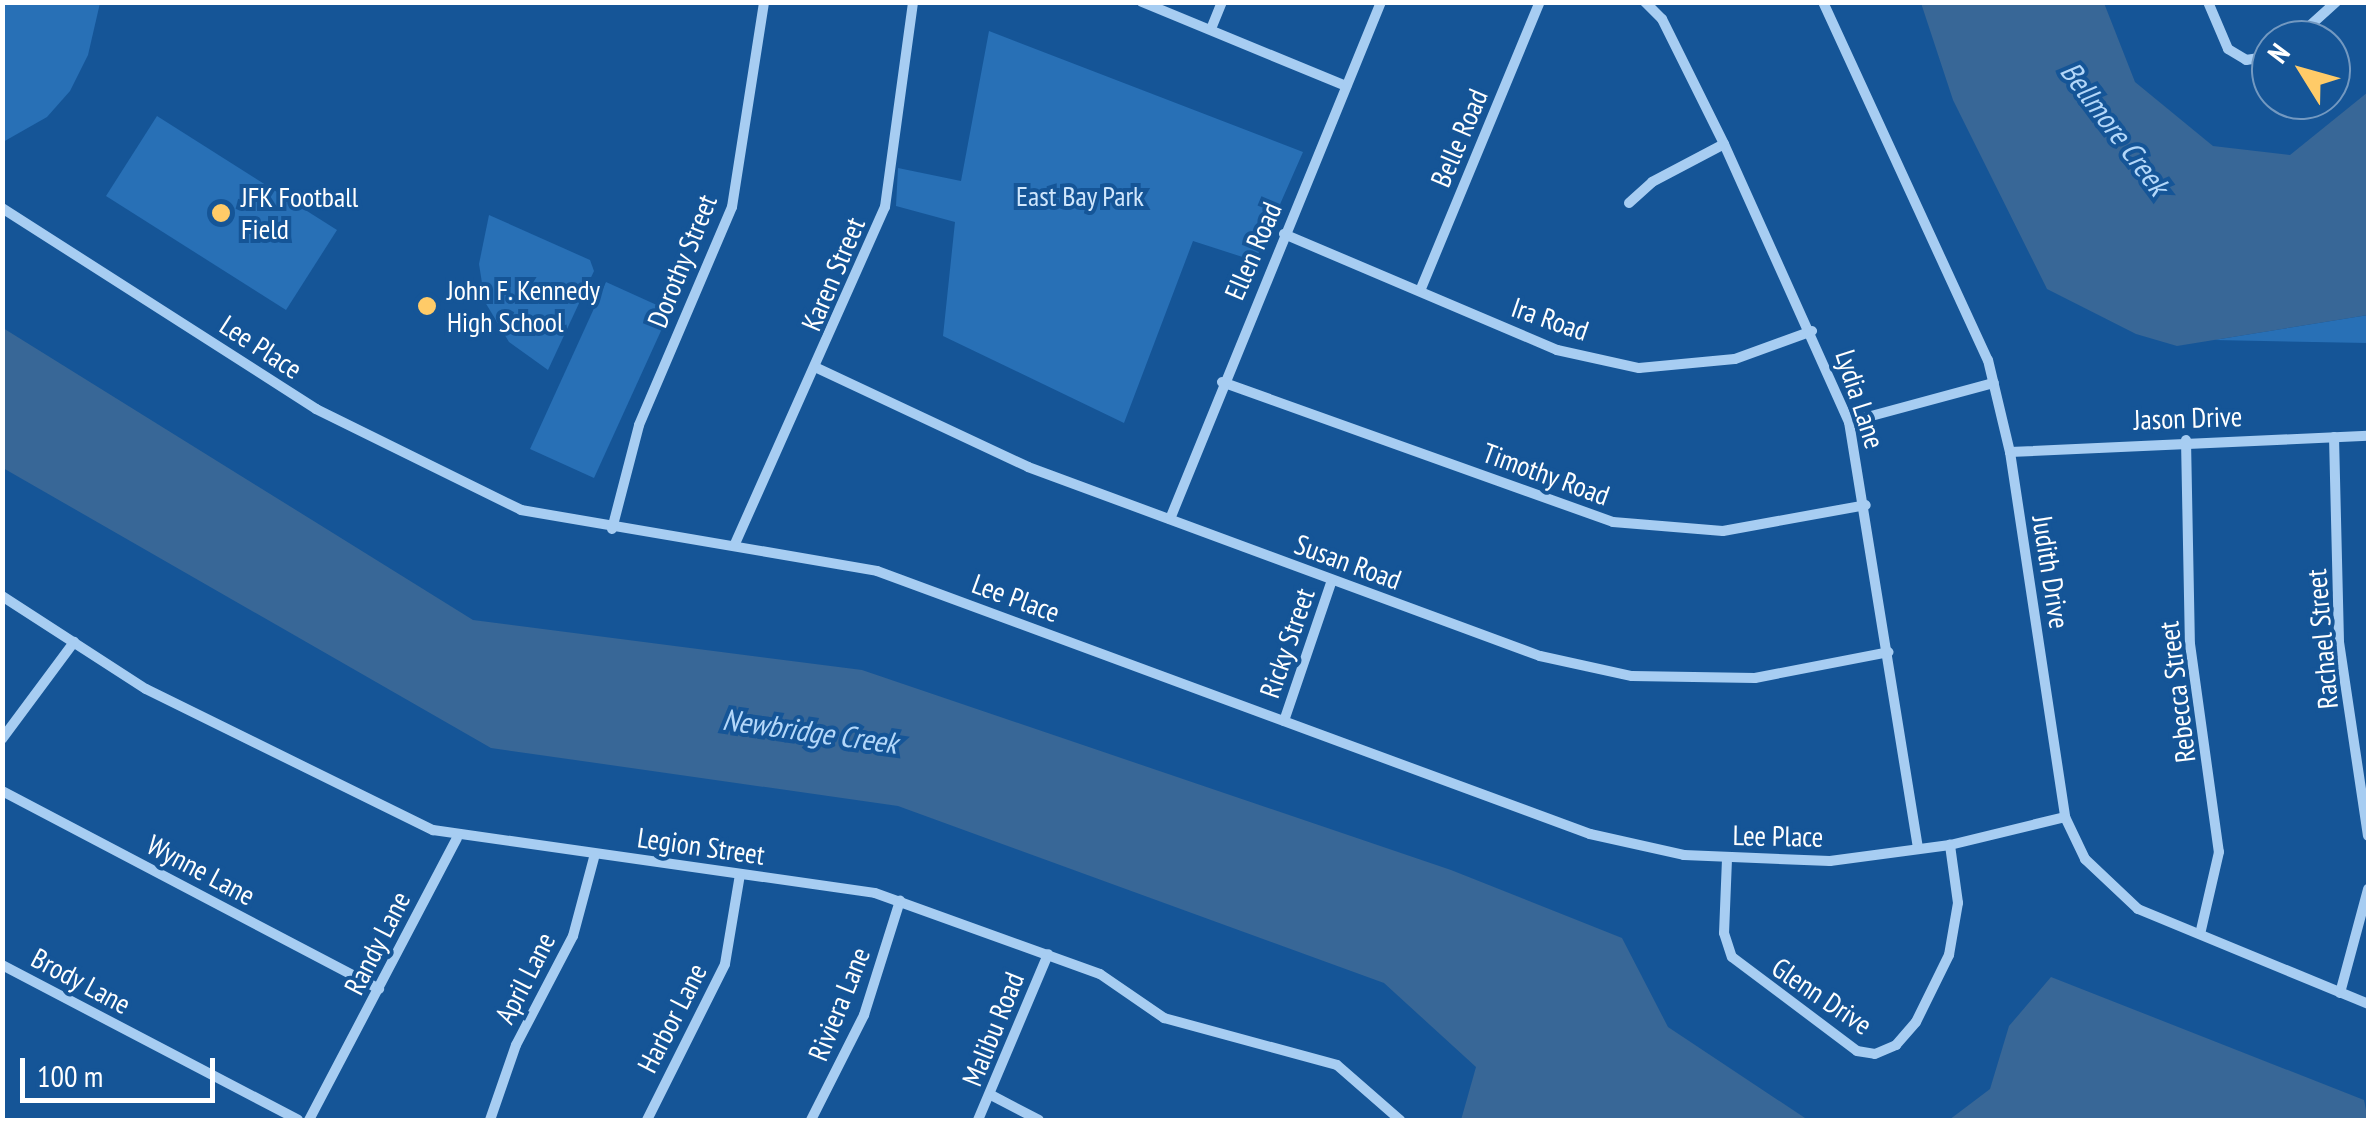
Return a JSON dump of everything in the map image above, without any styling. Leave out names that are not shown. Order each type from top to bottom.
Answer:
[{"type":"street","name":"Dorothy Street","points":[[612,529],[640,425],[732,207],[764,2]]},
{"type":"street","name":"Karen Street","points":[[734,546],[817,368],[885,207],[913,2]]},
{"type":"street","points":[[1142,2],[1346,86]]},
{"type":"street","points":[[1211,29],[1222,2]]},
{"type":"street","name":"Ellen Road","points":[[1170,519],[1222,382],[1381,2]]},
{"type":"street","name":"Belle Road","points":[[1420,292],[1540,2]]},
{"type":"street","name":"Lydia Lane","points":[[1646,2],[1662,19],[1724,144],[1812,330],[1850,422],[1918,848]]},
{"type":"street","name":"Judith Drive","points":[[1823,2],[1962,295],[1994,383],[2010,452],[2065,816],[2085,858],[2110,889],[2138,909],[2368,1004]]},
{"type":"street","points":[[2208,2],[2228,48],[2251,59]]},
{"type":"street","points":[[2316,20],[2336,2]]},
{"type":"street","points":[[1629,203],[1652,182],[1724,144]]},
{"type":"street","name":"Lee Place","points":[[2,208],[316,409],[521,510],[612,529],[877,571],[1590,834],[1727,858],[1830,860],[1950,846],[2065,816]]},
{"type":"street","name":"Ira Road","points":[[1284,234],[1557,350],[1639,368],[1736,359],[1812,330]]},
{"type":"street","name":"Susan Road","points":[[817,368],[1028,466],[1540,656],[1632,676],[1755,678],[1889,652]]},
{"type":"street","name":"Timothy Road","points":[[1222,382],[1614,522],[1723,531],[1866,505]]},
{"type":"street","points":[[1850,422],[1994,383]]},
{"type":"street","name":"Jason Drive","points":[[2010,452],[2186,440],[2368,436]]},
{"type":"street","name":"Rachael Street","points":[[2334,437],[2339,642],[2368,836]]},
{"type":"street","name":"Rebecca Street","points":[[2186,440],[2190,644],[2219,852],[2200,934]]},
{"type":"street","name":"Ricky Street","points":[[1284,721],[1332,580]]},
{"type":"street","name":"Legion Street","points":[[2,596],[146,688],[456,838],[740,874],[900,901],[1100,974],[1164,1018],[1337,1066],[1400,1120]]},
{"type":"street","points":[[2,739],[74,642]]},
{"type":"street","name":"Wynne Lane","points":[[2,791],[379,989]]},
{"type":"street","name":"Randy Lane","points":[[309,1120],[456,838]]},
{"type":"street","name":"Glenn Drive","points":[[1727,858],[1724,932],[1732,957],[1857,1051],[1875,1054],[1896,1046],[1916,1022],[1948,955],[1958,903],[1950,846]]},
{"type":"street","name":"April Lane","points":[[490,1120],[516,1044],[573,936],[596,854]]},
{"type":"street","name":"Harbor Lane","points":[[647,1120],[725,964],[740,874]]},
{"type":"street","points":[[2340,992],[2368,889]]},
{"type":"street","name":"Riviera Lane","points":[[811,1120],[864,1015],[900,901]]},
{"type":"street","name":"Malibu Road","points":[[978,1120],[992,1095],[1048,954]]},
{"type":"street","name":"Brody Lane","points":[[2,965],[298,1120]]},
{"type":"street","points":[[992,1095],[1039,1120]]},
{"type":"green space","points":[[2,3],[100,3],[88,55],[70,91],[47,117],[3,142]]},
{"type":"green space","name":"East Bay Park","points":[[989,31],[1303,152],[1255,261],[1193,241],[1124,423],[943,336],[955,222],[896,206],[898,168],[961,181]]},
{"type":"green space","name":"JFK Football Field","points":[[157,116],[337,230],[286,310],[106,196]]},
{"type":"green space","points":[[489,215],[590,260],[594,271],[548,370],[509,342],[485,302],[479,264]]},
{"type":"green space","points":[[606,282],[670,311],[594,478],[530,449]]},
{"type":"green space","points":[[2368,315],[2368,343],[2214,340]]},
{"type":"water","name":"Bellmore Creek","points":[[1921,3],[2104,3],[2135,82],[2213,146],[2290,155],[2333,120],[2351,120],[2351,106],[2368,92],[2368,315],[2177,346],[2136,334],[2047,289],[1953,100]]},
{"type":"water","name":"Newbridge Creek","points":[[3,328],[473,620],[862,670],[1451,870],[1622,938],[1668,1027],[1808,1120],[1461,1120],[1476,1067],[1384,983],[898,806],[491,748],[3,468]]},
{"type":"water","points":[[2051,977],[2364,1100],[2368,1120],[1949,1120],[1990,1089],[2009,1026]]},
{"type":"place","name":"JFK Football Field","points":[[221,213]]},
{"type":"place","name":"John F. Kennedy High School","points":[[427,306]]}]
